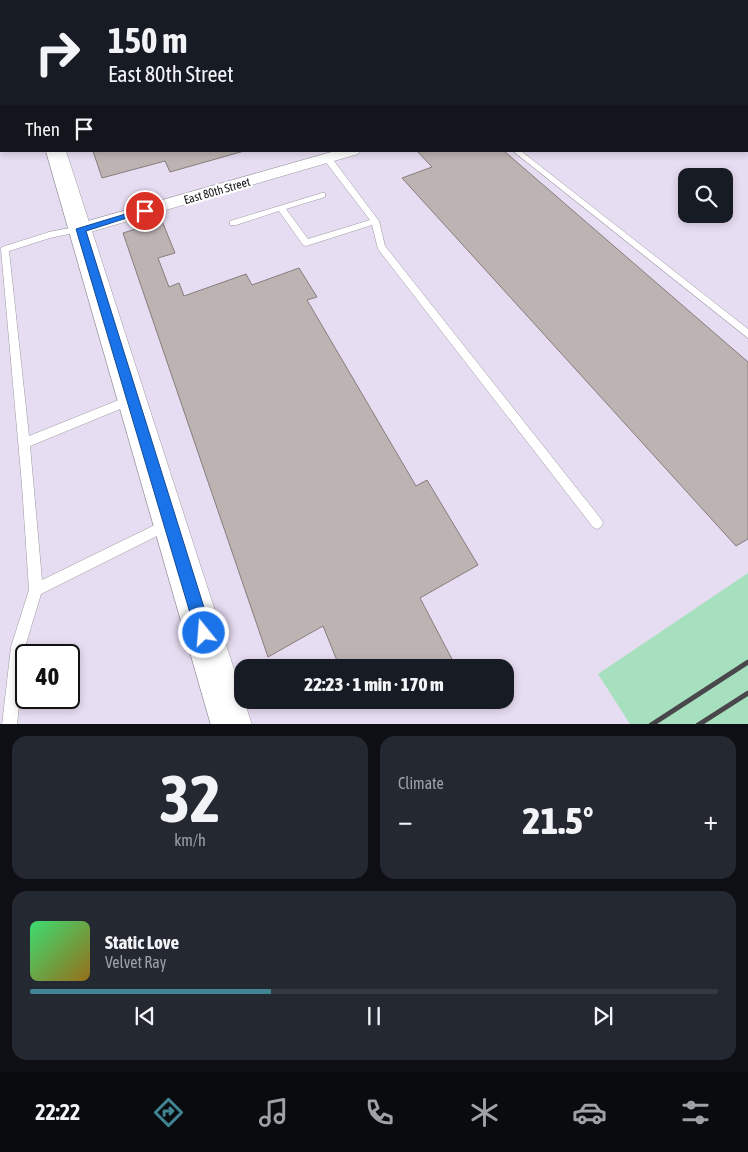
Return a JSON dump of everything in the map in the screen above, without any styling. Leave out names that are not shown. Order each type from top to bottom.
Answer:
[{"type":"street","points":[[56,152],[232,724]]},
{"type":"street","name":"East 80th Street","points":[[80,229],[328,160],[350,152]]},
{"type":"lane","points":[[517,152],[748,334]]},
{"type":"lane","points":[[328,160],[375,221],[381,248],[597,523]]},
{"type":"lane","points":[[233,223],[322,195]]},
{"type":"lane","points":[[281,208],[306,243],[375,221]]},
{"type":"lane","points":[[9,724],[18,647],[36,590],[5,249],[49,235],[80,229]]},
{"type":"lane","points":[[24,443],[132,400]]},
{"type":"lane","points":[[36,590],[170,524]]},
{"type":"shaded area","points":[[0,152],[748,152],[748,724],[0,724]]},
{"type":"green space","points":[[748,573],[748,724],[630,724],[598,674]]},
{"type":"building","points":[[93,152],[240,152],[170,172],[165,161],[102,178]]},
{"type":"building","points":[[418,152],[505,152],[748,362],[748,539],[736,546],[402,178],[432,167]]},
{"type":"building","points":[[162,221],[175,253],[158,258],[169,287],[179,283],[184,296],[246,274],[252,285],[299,268],[317,297],[307,300],[416,486],[427,480],[478,565],[420,598],[452,659],[336,659],[323,626],[268,657],[123,233]]},
{"type":"railway","points":[[653,724],[748,662]]},
{"type":"railway","points":[[700,724],[748,693]]},
{"type":"route","points":[[145,211],[80,229],[204,633]]}]
